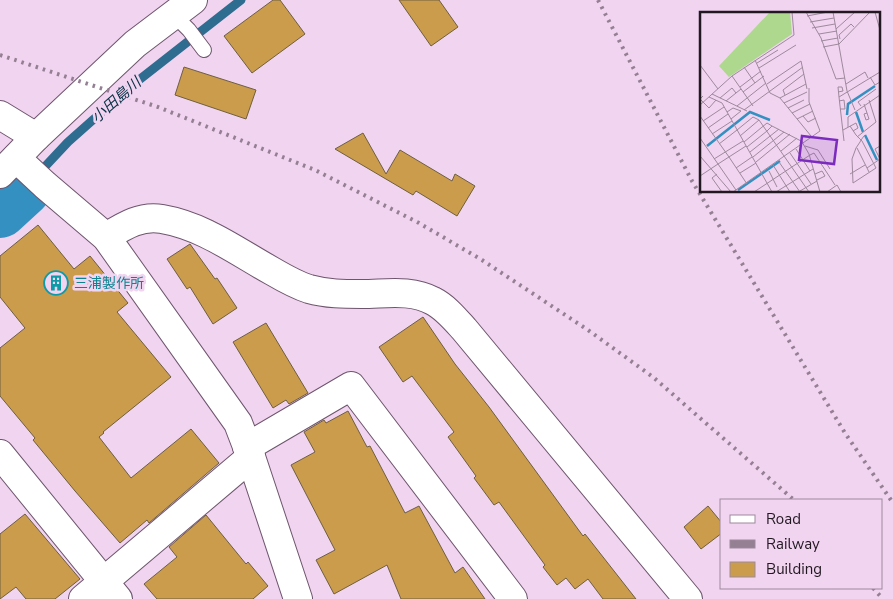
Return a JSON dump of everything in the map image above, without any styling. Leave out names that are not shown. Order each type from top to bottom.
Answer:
[{"type":"street","points":[[185,15],[135,44],[36,137],[22,171],[106,237],[238,423],[298,599]]},
{"type":"street","points":[[0,115],[36,137]]},
{"type":"street","points":[[106,237],[128,224],[144,218],[161,219],[202,231],[288,280],[308,288],[325,293],[343,294],[403,293],[417,295],[433,301],[449,312],[464,329],[688,599]]},
{"type":"street","points":[[83,599],[111,590],[249,452],[351,386],[513,599]]},
{"type":"street","points":[[0,454],[111,590]]},
{"type":"lane","points":[[185,15],[204,50]]},
{"type":"building","points":[[273,0],[280,0],[305,34],[252,73],[224,36]]},
{"type":"building","points":[[399,0],[439,0],[458,27],[431,46]]},
{"type":"building","points":[[184,67],[256,90],[246,119],[175,95]]},
{"type":"building","points":[[363,133],[386,174],[400,150],[452,181],[455,174],[475,186],[457,216],[416,191],[413,195],[335,149]]},
{"type":"building","points":[[38,225],[74,269],[90,256],[128,303],[117,312],[171,377],[99,437],[131,478],[191,429],[219,463],[149,523],[147,520],[120,543],[33,440],[35,438],[0,396],[0,348],[25,328],[0,297],[0,256]]},
{"type":"building","points":[[190,244],[215,279],[217,278],[237,308],[213,324],[190,287],[187,289],[167,259]]},
{"type":"building","points":[[423,317],[455,364],[489,407],[583,536],[585,534],[636,599],[603,599],[588,579],[575,589],[566,578],[557,585],[543,567],[545,565],[499,502],[494,505],[448,437],[454,432],[412,376],[403,382],[379,347]]},
{"type":"building","points":[[266,323],[308,393],[289,404],[286,400],[273,408],[233,342]]},
{"type":"building","points":[[348,411],[367,447],[370,446],[405,513],[419,506],[455,573],[463,567],[485,599],[401,599],[387,565],[334,594],[316,560],[335,550],[291,465],[315,452],[304,432],[324,420],[326,423]]},
{"type":"building","points":[[708,506],[720,521],[720,535],[701,549],[684,527]]},
{"type":"building","points":[[25,514],[80,579],[55,599],[26,599],[16,587],[0,599],[0,534]]},
{"type":"building","points":[[206,515],[246,564],[248,562],[268,586],[253,599],[157,599],[144,584],[177,557],[169,547]]},
{"type":"waterway","name":"小田島川","points":[[24,189],[68,142],[130,87],[241,0]]},
{"type":"waterway","name":"小田島川","points":[[0,211],[24,189]]},
{"type":"railway","points":[[598,0],[692,181],[845,433],[893,503]]},
{"type":"railway","points":[[0,55],[158,107],[315,170],[419,223],[482,260],[588,330],[653,377],[793,499]]},
{"type":"railway","points":[[874,589],[883,599]]},
{"type":"place","name":"三浦製作所","points":[[56,283]]}]
